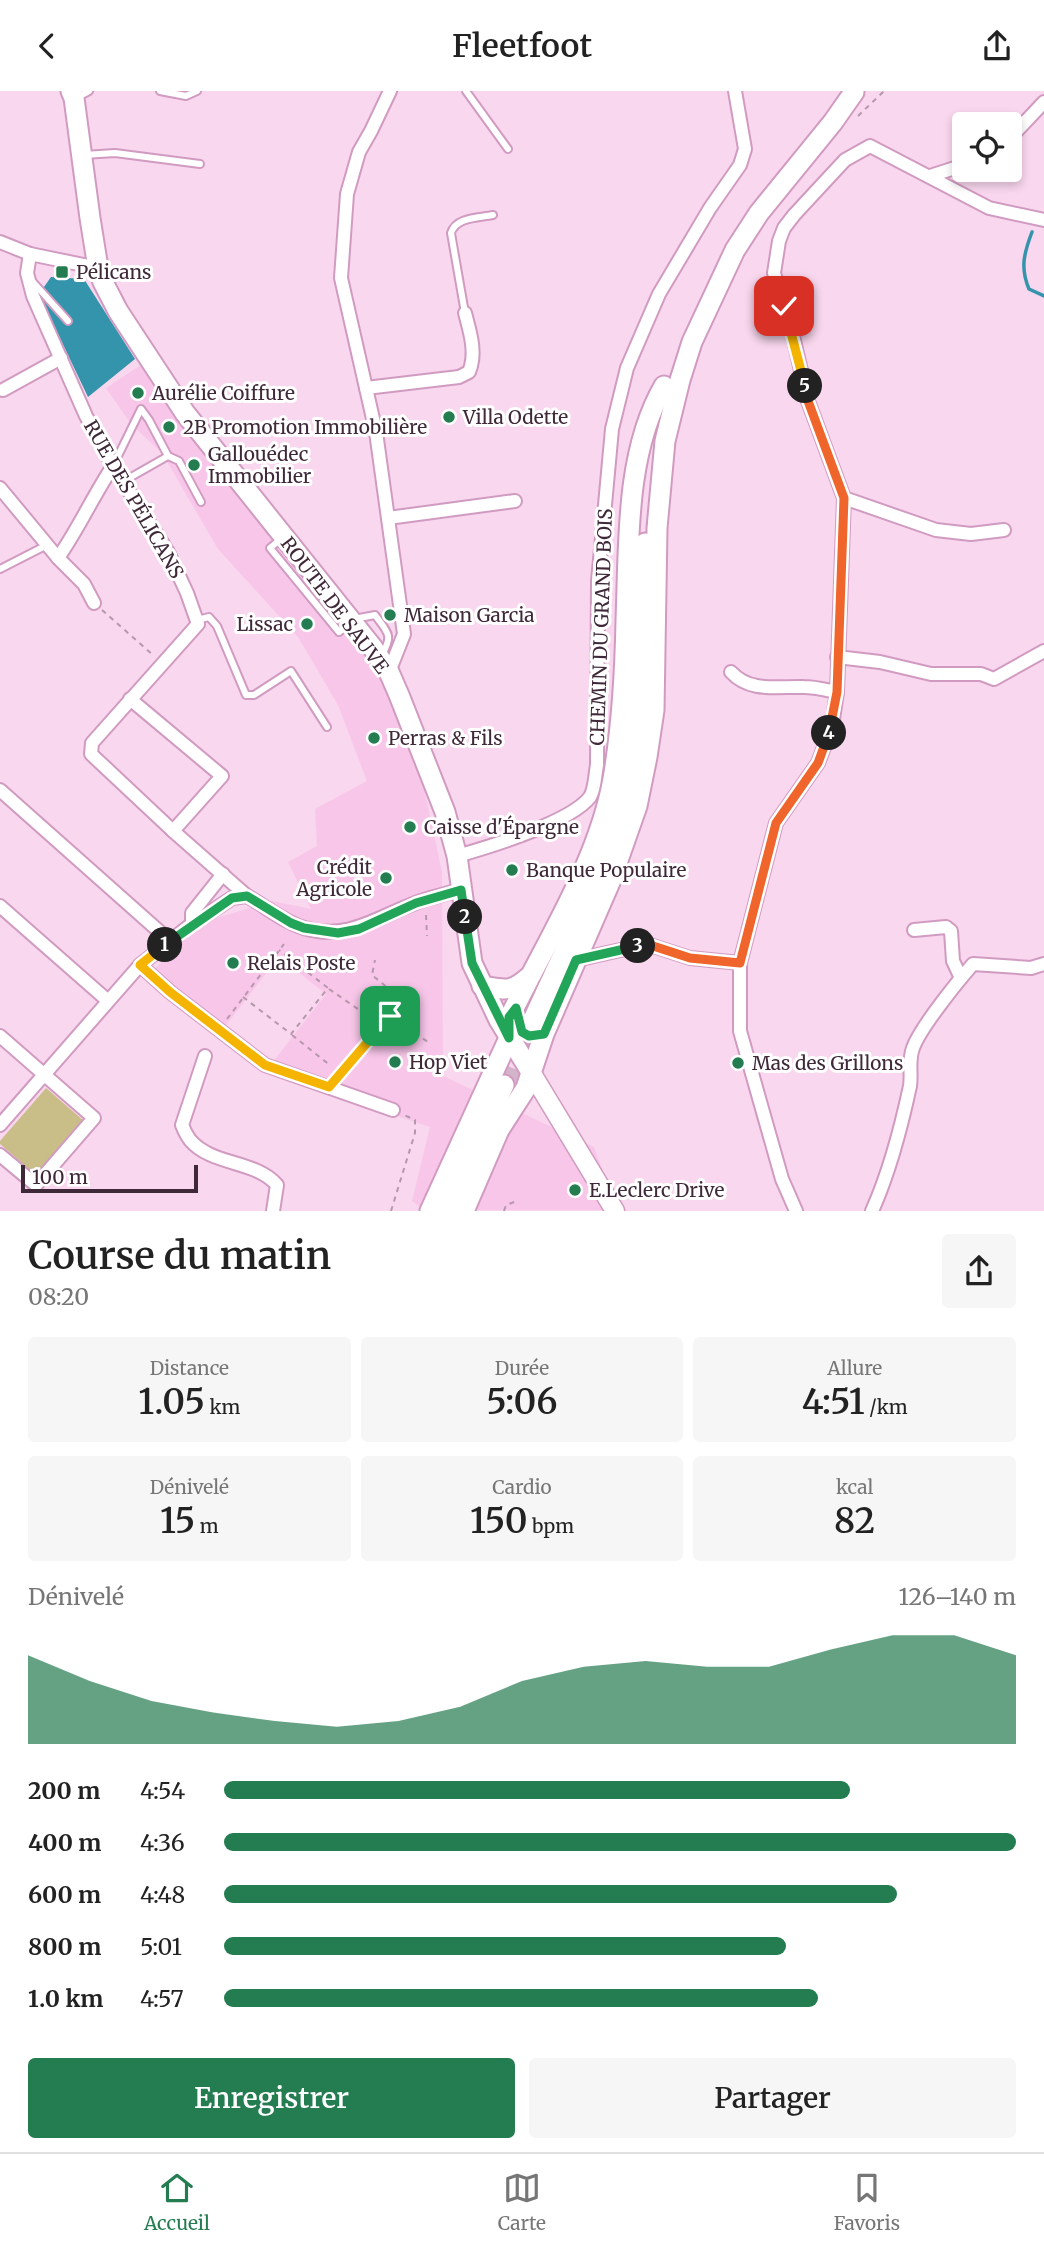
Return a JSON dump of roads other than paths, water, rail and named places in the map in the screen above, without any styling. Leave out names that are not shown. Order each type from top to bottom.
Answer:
[{"type":"main road","points":[[430,1210],[509,1038],[509,1017],[516,1008],[583,870],[613,781],[622,703],[632,489],[646,428],[656,400],[664,386],[695,304],[729,240],[757,198],[787,162],[854,92]]},
{"type":"main road","points":[[516,1008],[522,1032],[529,1036],[539,1027],[576,960],[616,868],[637,806],[654,710],[658,515],[665,441],[680,380],[697,331],[735,250],[759,213],[834,123],[854,92]]},
{"type":"main road","name":"ROUTE DE SAUVE","points":[[78,93],[82,156],[99,268],[118,311],[185,414],[384,665],[445,812],[457,856],[472,963],[509,1038],[615,1210]]},
{"type":"main road","points":[[464,1210],[499,1130],[520,1100],[531,1073],[539,1027],[599,873],[622,805],[631,765],[638,708],[648,502],[664,386]]},
{"type":"main road","points":[[482,986],[508,989],[518,987],[531,975]]},
{"type":"main road","points":[[447,1210],[504,1085]]},
{"type":"street","points":[[384,665],[404,633],[376,432],[341,278],[347,194],[359,152],[390,91]]},
{"type":"street","name":"CHEMIN DU GRAND BOIS","points":[[457,856],[503,841],[568,814],[592,795],[597,765],[598,581],[612,429],[627,368],[659,294],[710,208],[740,165],[745,149],[735,91]]},
{"type":"street","points":[[1022,125],[1044,102]]},
{"type":"street","points":[[796,1210],[782,1179],[740,1031],[740,963],[776,823],[818,763],[832,726],[837,692],[844,498],[808,401],[774,273],[779,241],[784,228],[794,215],[845,160],[870,146],[989,208],[1044,220]]},
{"type":"street","points":[[930,176],[952,169]]},
{"type":"street","points":[[1,243],[30,254],[99,268]]},
{"type":"street","name":"RUE DES PÉLICANS","points":[[30,254],[29,277],[33,296],[86,416],[113,466],[168,552],[197,620]]},
{"type":"street","points":[[366,388],[459,377],[470,372],[473,364],[472,345],[465,313]]},
{"type":"street","points":[[3,390],[61,358]]},
{"type":"street","points":[[58,558],[76,532],[113,466]]},
{"type":"street","points":[[0,488],[83,584],[94,603]]},
{"type":"street","points":[[844,498],[936,530],[971,534],[1004,530]]},
{"type":"street","points":[[388,518],[515,501]]},
{"type":"street","points":[[197,620],[198,624],[92,743],[91,754],[247,896],[298,926],[338,933],[359,929],[416,903],[461,890]]},
{"type":"street","points":[[837,657],[880,662],[931,674],[981,674],[994,679],[1044,651]]},
{"type":"street","points":[[731,672],[740,682],[763,688],[806,687],[837,692]]},
{"type":"street","points":[[130,699],[222,776],[173,831]]},
{"type":"street","points":[[0,790],[170,941]]},
{"type":"street","points":[[192,925],[192,913],[223,874]]},
{"type":"street","points":[[0,1125],[140,965],[232,898],[247,896]]},
{"type":"street","points":[[0,906],[107,1000]]},
{"type":"street","points":[[914,930],[946,927],[951,931],[953,961],[961,978]]},
{"type":"street","points":[[576,960],[647,944],[690,958],[740,963]]},
{"type":"street","points":[[872,1210],[886,1181],[904,1111],[914,1046],[961,978],[973,964],[1031,968],[1044,964]]},
{"type":"street","points":[[140,965],[170,992],[265,1065],[393,1110]]},
{"type":"street","points":[[0,1036],[94,1118],[36,1185],[0,1155]]},
{"type":"street","points":[[205,1056],[182,1125],[191,1141],[214,1156],[268,1175],[277,1185],[273,1210]]},
{"type":"lane","points":[[160,91],[186,96],[197,91]]},
{"type":"lane","points":[[466,91],[508,149]]},
{"type":"lane","points":[[82,156],[115,153],[200,165]]},
{"type":"lane","points":[[465,313],[451,233],[458,222],[493,215]]},
{"type":"lane","points":[[29,277],[68,321]]},
{"type":"lane","points":[[113,466],[141,409],[168,456],[179,461],[201,502]]},
{"type":"lane","points":[[123,482],[168,456]]},
{"type":"lane","points":[[0,569],[47,545]]},
{"type":"lane","points":[[197,620],[209,617],[217,626],[246,695],[254,695],[291,671],[327,727]]},
{"type":"lane","points":[[329,1087],[384,1022]]},
{"type":"water","points":[[51,277],[84,279],[135,359],[88,397],[39,294]]},
{"type":"waterway","points":[[1032,232],[1025,254],[1025,274],[1029,289],[1044,296]]},
{"type":"tunnel","points":[[504,1085],[533,1020]]},
{"type":"place","name":"Pélicans","points":[[62,272]]},
{"type":"place","name":"Aurélie Coiffure","points":[[138,393]]},
{"type":"place","name":"Villa Odette","points":[[449,417]]},
{"type":"place","name":"2B Promotion Immobilière","points":[[169,427]]},
{"type":"place","name":"Gallouédec Immobilier","points":[[194,465]]},
{"type":"place","name":"Maison Garcia","points":[[390,615]]},
{"type":"place","name":"Lissac","points":[[307,624]]},
{"type":"place","name":"Perras & Fils","points":[[374,738]]},
{"type":"place","name":"Caisse d'Épargne","points":[[410,827]]},
{"type":"place","name":"Banque Populaire","points":[[512,870]]},
{"type":"place","name":"Crédit Agricole","points":[[386,878]]},
{"type":"place","name":"Relais Poste","points":[[233,963]]},
{"type":"place","name":"Hop Viet","points":[[395,1062]]},
{"type":"place","name":"Mas des Grillons","points":[[738,1063]]},
{"type":"place","name":"E.Leclerc Drive","points":[[575,1190]]}]
